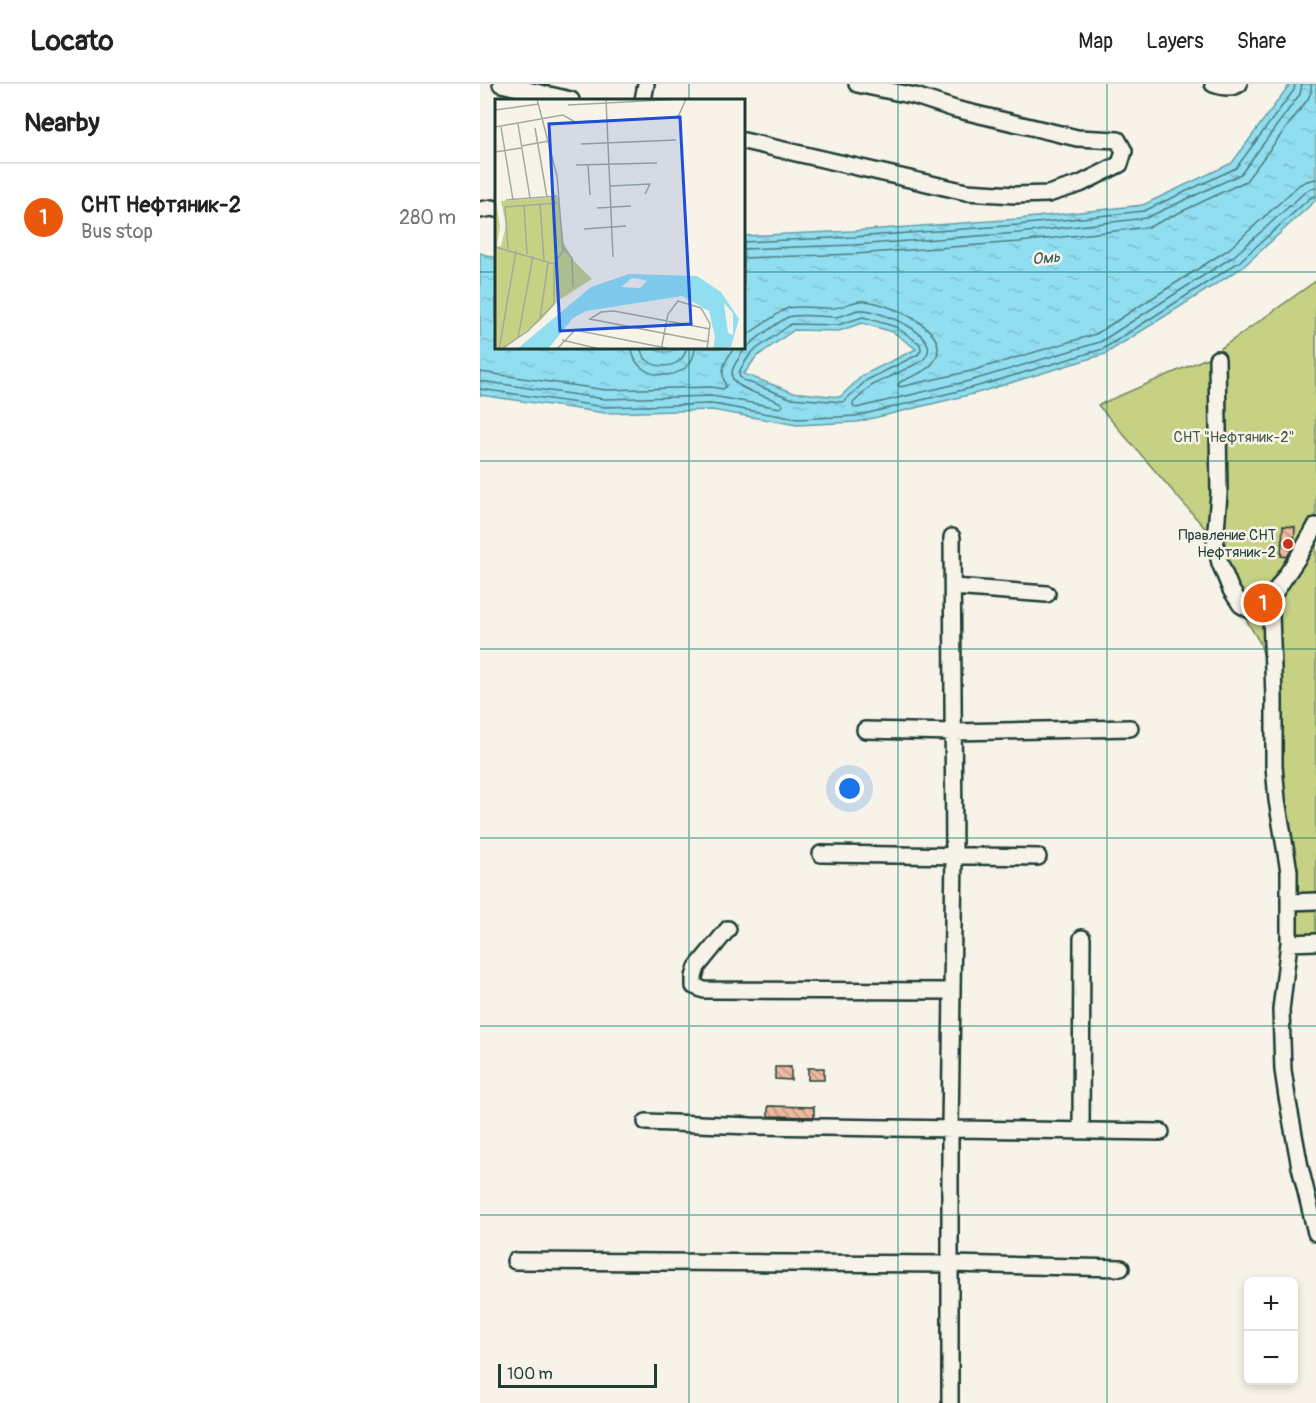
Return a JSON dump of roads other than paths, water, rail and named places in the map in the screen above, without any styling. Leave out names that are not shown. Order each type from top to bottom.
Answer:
[{"type":"street","points":[[501,84],[567,99]]},
{"type":"street","points":[[643,99],[646,84]]},
{"type":"street","points":[[746,141],[966,192],[1015,195],[1048,194],[1080,184],[1120,164],[1124,151],[1118,140],[1077,138],[955,110],[915,96],[857,84]]},
{"type":"street","points":[[1213,84],[1223,87],[1239,84]]},
{"type":"street","points":[[480,210],[495,209]]},
{"type":"street","points":[[1217,359],[1219,494],[1215,542],[1220,563],[1231,590],[1241,605],[1250,610],[1271,615]]},
{"type":"street","points":[[1316,526],[1273,595],[1271,615],[1274,766],[1277,800],[1285,837],[1290,902],[1289,943],[1281,1010],[1283,1070],[1298,1155],[1316,1233]]},
{"type":"street","points":[[950,1403],[950,1128],[954,855],[952,537]]},
{"type":"street","points":[[953,587],[1047,594]]},
{"type":"street","points":[[865,730],[954,732],[1130,728]]},
{"type":"street","points":[[822,854],[1038,857]]},
{"type":"street","points":[[1290,902],[1316,901]]},
{"type":"street","points":[[728,929],[697,967],[694,986],[704,990],[952,991]]},
{"type":"street","points":[[1081,1130],[1082,938]]},
{"type":"street","points":[[1289,943],[1316,942]]},
{"type":"street","points":[[646,1122],[751,1126],[1161,1131]]},
{"type":"street","points":[[515,1261],[950,1264],[1121,1268]]},
{"type":"water","name":"Омь","points":[[1290,84],[1316,84],[1316,200],[1243,267],[1105,354],[977,393],[857,422],[797,425],[712,410],[605,413],[480,395],[480,253],[495,258],[495,350],[655,350],[664,352],[672,350],[746,350],[746,236],[1018,219],[1143,205],[1232,163]],"holes":[[[862,323],[893,332],[916,349],[863,375],[840,397],[792,392],[744,374],[756,357],[794,330],[839,331]]]},
{"type":"place","name":"Правление СНТ Нефтяник-2","points":[[1288,544]]},
{"type":"place","name":"СНТ Нефтяник-2","points":[[1263,603]]},
{"type":"park label","name":"СНТ \"Нефтяник-2\"","points":[[1234,437]]}]
